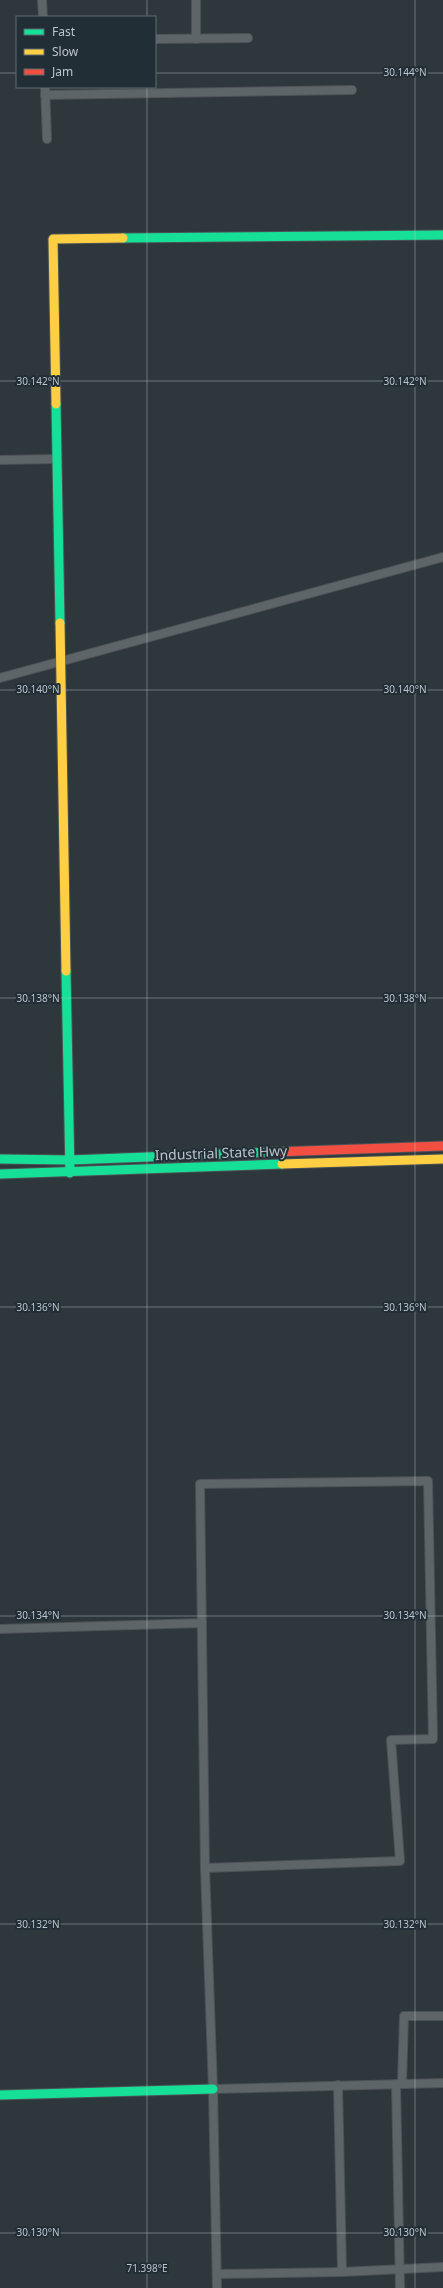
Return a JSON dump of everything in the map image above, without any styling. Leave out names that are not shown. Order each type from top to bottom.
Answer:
[{"type":"street","points":[[42,0],[43,16]]},
{"type":"street","points":[[196,0],[196,39]]},
{"type":"street","points":[[156,39],[248,38]]},
{"type":"street","points":[[47,139],[45,91],[352,90]]},
{"type":"street","points":[[70,1173],[53,239],[443,235]]},
{"type":"street","points":[[0,460],[56,459]]},
{"type":"street","points":[[0,678],[61,660],[443,557]]},
{"type":"street","name":"Industrial State Hwy","points":[[0,1160],[70,1160],[443,1146]]},
{"type":"street","name":"Industrial State Hwy","points":[[0,1174],[70,1173],[443,1159]]},
{"type":"street","points":[[205,1868],[400,1861],[391,1740],[433,1739],[428,1481],[200,1484],[205,1868],[214,2089],[218,2288]]},
{"type":"street","points":[[0,1629],[202,1623]]},
{"type":"street","points":[[400,2288],[399,2084],[404,2016],[443,2016]]},
{"type":"street","points":[[0,2095],[443,2083]]},
{"type":"street","points":[[338,2085],[342,2272]]},
{"type":"street","points":[[217,2274],[342,2272],[443,2267]]},
{"type":"traffic: fast","points":[[123,238],[443,235]]},
{"type":"traffic: fast","points":[[56,404],[60,623]]},
{"type":"traffic: fast","points":[[66,971],[70,1173]]},
{"type":"traffic: fast","points":[[0,1159],[70,1160],[274,1152]]},
{"type":"traffic: fast","points":[[0,1174],[282,1164]]},
{"type":"traffic: fast","points":[[0,2095],[213,2089]]},
{"type":"traffic: slow","points":[[56,404],[53,239],[123,238]]},
{"type":"traffic: slow","points":[[60,623],[66,971]]},
{"type":"traffic: slow","points":[[282,1164],[443,1159]]},
{"type":"traffic: jam","points":[[274,1152],[443,1146]]}]
